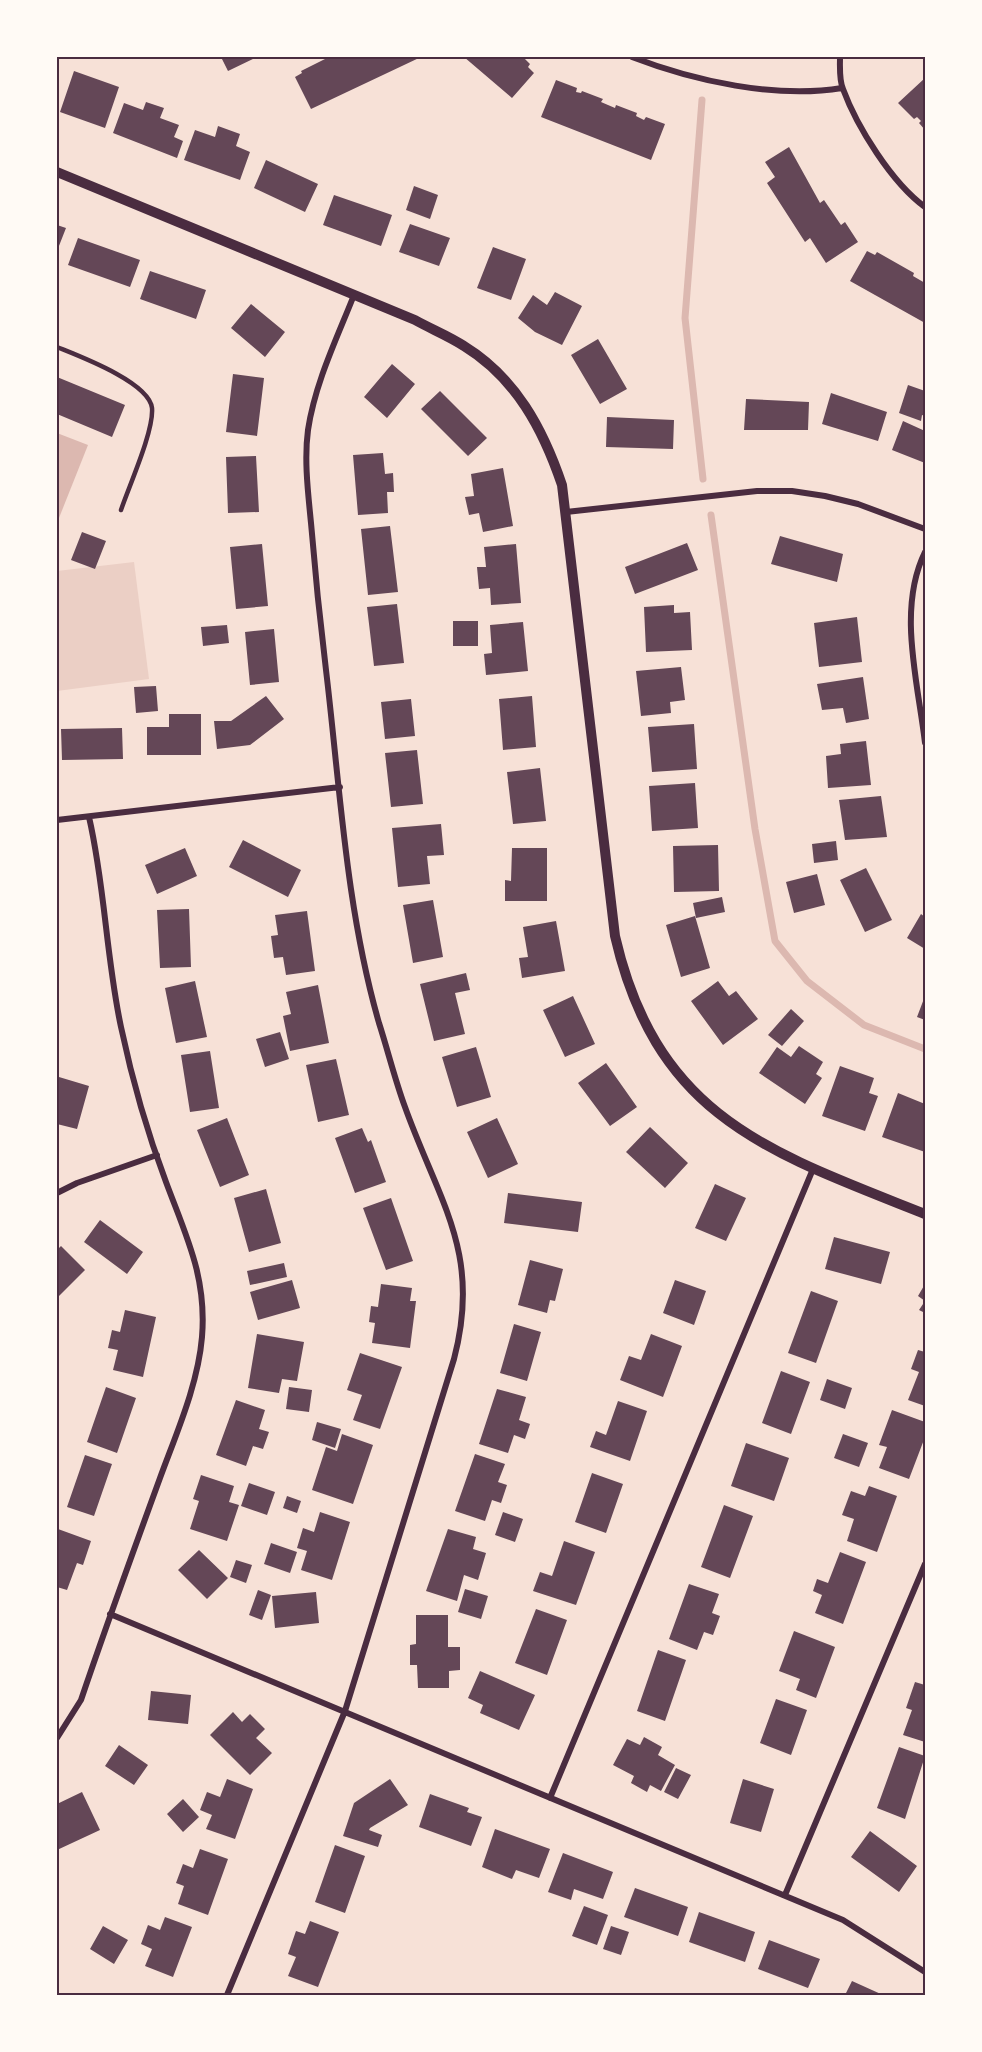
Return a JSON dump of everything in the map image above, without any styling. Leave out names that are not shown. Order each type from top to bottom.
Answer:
[{"type":"street","points":[[632,57],[689,76],[743,86],[816,92],[842,88]]},
{"type":"street","points":[[840,57],[842,88],[883,164],[914,199],[925,207]]},
{"type":"street","points":[[57,172],[415,320],[465,346],[491,366],[513,388],[536,421],[551,452],[562,485],[615,936],[623,971],[635,1005],[667,1061],[719,1114],[749,1137],[813,1169],[925,1214]]},
{"type":"street","points":[[227,1995],[345,1711],[454,1359],[462,1331],[465,1302],[459,1246],[438,1185],[405,1107],[378,1019],[352,895],[319,612],[306,462],[308,430],[315,399],[354,295]]},
{"type":"street","points":[[566,512],[757,491],[792,491],[858,504],[925,529]]},
{"type":"street","points":[[925,552],[913,587],[911,621],[925,743]]},
{"type":"street","points":[[57,820],[340,787]]},
{"type":"street","points":[[57,1738],[81,1700],[173,1441],[196,1369],[202,1340],[203,1309],[198,1269],[139,1101],[121,1027],[107,952],[89,817]]},
{"type":"street","points":[[57,1193],[77,1183],[157,1155]]},
{"type":"street","points":[[550,1798],[813,1169]]},
{"type":"street","points":[[785,1895],[925,1564]]},
{"type":"street","points":[[110,1614],[843,1920],[925,1972]]},
{"type":"lane","points":[[57,347],[98,365],[140,389],[152,406],[151,423],[121,510]]},
{"type":"shaded area","points":[[57,433],[88,445],[57,523]]},
{"type":"shaded area","points":[[134,562],[149,679],[57,691],[57,571]]},
{"type":"building","points":[[221,57],[257,57],[228,71]]},
{"type":"building","points":[[329,57],[421,57],[311,109],[295,77],[302,73],[301,71]]},
{"type":"building","points":[[464,57],[523,57],[530,64],[528,67],[534,73],[512,98]]},
{"type":"building","points":[[74,71],[119,87],[105,128],[60,112]]},
{"type":"building","points":[[925,78],[925,130],[917,117],[914,119],[898,103]]},
{"type":"building","points":[[556,80],[577,88],[576,92],[581,93],[582,91],[603,99],[601,102],[615,108],[616,105],[637,113],[636,116],[644,120],[646,117],[665,124],[651,160],[541,117]]},
{"type":"building","points":[[146,102],[164,108],[160,118],[179,125],[174,137],[183,141],[177,158],[113,133],[124,103],[143,110]]},
{"type":"building","points":[[218,126],[240,134],[236,146],[250,152],[240,180],[184,160],[195,130],[215,137]]},
{"type":"building","points":[[789,147],[820,203],[824,200],[841,225],[845,222],[858,242],[826,263],[810,238],[805,242],[767,183],[775,177],[765,162]]},
{"type":"building","points":[[266,160],[318,184],[305,212],[254,188]]},
{"type":"building","points":[[414,186],[438,195],[430,219],[406,210]]},
{"type":"building","points":[[334,195],[392,215],[381,246],[323,225]]},
{"type":"building","points":[[410,224],[450,238],[439,266],[399,252]]},
{"type":"building","points":[[57,225],[66,228],[57,251]]},
{"type":"building","points":[[78,238],[140,260],[130,287],[68,265]]},
{"type":"building","points":[[493,247],[526,259],[511,300],[477,288]]},
{"type":"building","points":[[867,251],[875,255],[877,252],[914,273],[913,276],[925,283],[925,323],[850,281]]},
{"type":"building","points":[[150,271],[206,290],[196,319],[140,299]]},
{"type":"building","points":[[555,292],[582,306],[562,345],[535,332],[518,318],[533,295],[547,305]]},
{"type":"building","points":[[251,304],[285,332],[265,357],[231,328]]},
{"type":"building","points":[[598,339],[627,389],[600,404],[571,355]]},
{"type":"building","points":[[392,364],[415,384],[387,418],[364,397]]},
{"type":"building","points":[[233,374],[264,378],[257,436],[226,432]]},
{"type":"building","points":[[57,377],[125,405],[112,437],[57,414]]},
{"type":"building","points":[[908,385],[925,391],[925,416],[922,415],[921,421],[899,413]]},
{"type":"building","points":[[440,391],[487,438],[468,456],[421,409]]},
{"type":"building","points":[[831,393],[887,412],[878,441],[822,424]]},
{"type":"building","points":[[746,399],[809,402],[808,430],[744,430]]},
{"type":"building","points":[[607,417],[674,420],[673,449],[606,447]]},
{"type":"building","points":[[903,421],[925,431],[925,463],[892,450]]},
{"type":"building","points":[[383,453],[385,474],[393,473],[394,492],[387,492],[388,513],[358,515],[353,455]]},
{"type":"building","points":[[256,456],[259,512],[228,513],[226,457]]},
{"type":"building","points":[[503,468],[513,526],[483,532],[479,513],[469,515],[465,497],[474,496],[471,474]]},
{"type":"building","points":[[390,526],[398,592],[368,595],[361,529]]},
{"type":"building","points":[[82,532],[106,541],[95,569],[71,560]]},
{"type":"building","points":[[780,536],[843,554],[837,582],[771,564]]},
{"type":"building","points":[[687,543],[698,570],[635,594],[625,567]]},
{"type":"building","points":[[262,544],[268,606],[236,609],[230,547]]},
{"type":"building","points":[[516,544],[521,603],[491,605],[490,588],[479,589],[477,567],[486,567],[484,547]]},
{"type":"building","points":[[397,604],[404,663],[374,666],[367,607]]},
{"type":"building","points":[[674,605],[674,613],[690,612],[692,650],[646,652],[644,607]]},
{"type":"building","points":[[857,617],[862,662],[819,667],[814,623]]},
{"type":"building","points":[[453,621],[478,621],[478,646],[453,646]]},
{"type":"building","points":[[523,622],[528,671],[486,675],[484,654],[492,653],[490,625]]},
{"type":"building","points":[[227,625],[229,643],[203,646],[201,627]]},
{"type":"building","points":[[274,629],[279,682],[250,685],[245,632]]},
{"type":"building","points":[[681,667],[685,700],[670,702],[671,713],[641,716],[636,671]]},
{"type":"building","points":[[863,677],[869,719],[846,723],[843,708],[822,710],[817,684]]},
{"type":"building","points":[[156,686],[158,711],[136,713],[134,687]]},
{"type":"building","points":[[266,696],[284,719],[250,745],[217,749],[214,721],[231,721]]},
{"type":"building","points":[[532,696],[536,747],[503,750],[499,699]]},
{"type":"building","points":[[411,699],[415,736],[385,739],[381,702]]},
{"type":"building","points":[[169,714],[201,714],[201,755],[147,755],[147,727],[169,727]]},
{"type":"building","points":[[694,724],[697,769],[652,772],[648,727]]},
{"type":"building","points":[[122,728],[123,759],[62,760],[61,729]]},
{"type":"building","points":[[866,741],[871,785],[828,788],[826,756],[841,754],[840,744]]},
{"type":"building","points":[[417,750],[423,804],[391,807],[385,753]]},
{"type":"building","points":[[540,768],[546,821],[513,824],[507,772]]},
{"type":"building","points":[[695,783],[698,828],[652,831],[649,786]]},
{"type":"building","points":[[881,796],[887,837],[845,840],[839,800]]},
{"type":"building","points":[[441,824],[444,855],[427,856],[430,884],[398,887],[392,828]]},
{"type":"building","points":[[243,840],[301,870],[288,897],[229,867]]},
{"type":"building","points":[[836,841],[838,860],[814,863],[812,844]]},
{"type":"building","points":[[718,845],[719,891],[674,892],[673,846]]},
{"type":"building","points":[[185,848],[197,876],[157,894],[145,865]]},
{"type":"building","points":[[512,848],[547,848],[547,901],[505,901],[505,880],[511,881]]},
{"type":"building","points":[[866,868],[892,920],[865,932],[840,880]]},
{"type":"building","points":[[817,874],[825,905],[794,913],[786,882]]},
{"type":"building","points":[[722,897],[725,912],[696,918],[693,903]]},
{"type":"building","points":[[433,900],[443,957],[413,963],[403,905]]},
{"type":"building","points":[[189,909],[191,967],[160,968],[157,910]]},
{"type":"building","points":[[307,911],[315,971],[286,975],[283,957],[274,958],[271,936],[278,935],[275,915]]},
{"type":"building","points":[[921,914],[925,917],[925,949],[907,938]]},
{"type":"building","points":[[695,916],[710,968],[681,977],[666,925]]},
{"type":"building","points":[[556,921],[565,971],[522,978],[519,958],[528,957],[523,927]]},
{"type":"building","points":[[466,973],[470,990],[455,993],[465,1034],[434,1041],[420,984]]},
{"type":"building","points":[[195,981],[207,1037],[176,1043],[165,988]]},
{"type":"building","points":[[718,981],[729,996],[736,991],[758,1019],[723,1045],[691,1001]]},
{"type":"building","points":[[318,985],[329,1043],[290,1051],[283,1016],[291,1014],[286,992]]},
{"type":"building","points":[[573,996],[595,1044],[565,1057],[543,1010]]},
{"type":"building","points":[[925,996],[925,1020],[917,1017]]},
{"type":"building","points":[[791,1009],[804,1021],[782,1046],[768,1035]]},
{"type":"building","points":[[280,1032],[289,1059],[265,1067],[256,1039]]},
{"type":"building","points":[[799,1046],[823,1062],[816,1074],[822,1078],[805,1104],[759,1073],[777,1047],[791,1057]]},
{"type":"building","points":[[476,1047],[491,1097],[457,1107],[442,1057]]},
{"type":"building","points":[[210,1051],[219,1108],[190,1112],[181,1055]]},
{"type":"building","points":[[336,1059],[349,1115],[318,1122],[306,1065]]},
{"type":"building","points":[[606,1063],[637,1107],[610,1126],[578,1083]]},
{"type":"building","points":[[840,1066],[874,1078],[869,1093],[878,1096],[865,1131],[822,1116]]},
{"type":"building","points":[[59,1077],[89,1086],[77,1129],[57,1124]]},
{"type":"building","points":[[898,1093],[925,1104],[925,1152],[882,1137]]},
{"type":"building","points":[[227,1118],[249,1175],[220,1187],[197,1130]]},
{"type":"building","points":[[497,1118],[518,1164],[488,1178],[467,1132]]},
{"type":"building","points":[[650,1127],[688,1163],[665,1188],[626,1152]]},
{"type":"building","points":[[362,1128],[368,1142],[371,1140],[386,1182],[355,1193],[335,1138]]},
{"type":"building","points":[[715,1184],[746,1198],[726,1241],[695,1228]]},
{"type":"building","points":[[266,1189],[281,1243],[249,1252],[234,1198]]},
{"type":"building","points":[[508,1193],[582,1202],[578,1232],[504,1223]]},
{"type":"building","points":[[391,1198],[413,1261],[386,1270],[363,1208]]},
{"type":"building","points":[[100,1220],[143,1252],[127,1274],[84,1242]]},
{"type":"building","points":[[834,1237],[890,1252],[881,1284],[825,1269]]},
{"type":"building","points":[[61,1246],[85,1270],[57,1298],[57,1250]]},
{"type":"building","points":[[530,1260],[563,1269],[555,1301],[550,1300],[547,1313],[518,1305]]},
{"type":"building","points":[[284,1263],[287,1277],[250,1285],[247,1271]]},
{"type":"building","points":[[292,1280],[300,1308],[258,1320],[250,1292]]},
{"type":"building","points":[[675,1280],[706,1291],[694,1325],[663,1313]]},
{"type":"building","points":[[381,1284],[412,1288],[410,1301],[416,1301],[410,1348],[372,1343],[375,1323],[369,1322],[371,1306],[378,1307]]},
{"type":"building","points":[[925,1284],[925,1301],[918,1296]]},
{"type":"building","points":[[811,1291],[838,1301],[816,1363],[788,1353]]},
{"type":"building","points":[[925,1301],[925,1313],[919,1310]]},
{"type":"building","points":[[125,1310],[156,1317],[143,1377],[113,1370],[118,1350],[108,1348],[112,1330],[120,1332]]},
{"type":"building","points":[[514,1324],[541,1332],[527,1381],[500,1373]]},
{"type":"building","points":[[257,1334],[304,1342],[297,1381],[282,1379],[279,1393],[248,1388]]},
{"type":"building","points":[[651,1334],[682,1346],[663,1397],[620,1380],[629,1356],[641,1360]]},
{"type":"building","points":[[918,1350],[925,1352],[925,1406],[908,1400],[919,1372],[911,1369]]},
{"type":"building","points":[[360,1353],[402,1367],[380,1429],[353,1420],[362,1395],[347,1390]]},
{"type":"building","points":[[781,1371],[810,1382],[791,1434],[762,1423]]},
{"type":"building","points":[[827,1379],[852,1388],[845,1409],[820,1400]]},
{"type":"building","points":[[106,1387],[136,1398],[117,1453],[87,1442]]},
{"type":"building","points":[[289,1387],[312,1390],[309,1412],[286,1409]]},
{"type":"building","points":[[497,1389],[526,1397],[519,1420],[530,1424],[525,1439],[514,1435],[508,1453],[479,1444]]},
{"type":"building","points":[[236,1400],[265,1410],[259,1429],[269,1432],[263,1449],[253,1446],[246,1466],[216,1455]]},
{"type":"building","points":[[618,1401],[647,1411],[630,1461],[590,1447],[596,1431],[606,1435]]},
{"type":"building","points":[[892,1410],[925,1422],[925,1437],[909,1479],[879,1468],[887,1447],[879,1445]]},
{"type":"building","points":[[317,1422],[341,1429],[335,1448],[312,1440]]},
{"type":"building","points":[[342,1434],[373,1445],[353,1504],[312,1490],[326,1447],[337,1451]]},
{"type":"building","points":[[843,1434],[868,1443],[859,1467],[834,1458]]},
{"type":"building","points":[[746,1443],[789,1458],[774,1501],[731,1486]]},
{"type":"building","points":[[475,1454],[505,1464],[498,1482],[507,1485],[501,1503],[492,1500],[485,1521],[455,1511]]},
{"type":"building","points":[[85,1455],[112,1464],[94,1516],[67,1507]]},
{"type":"building","points":[[592,1473],[623,1484],[606,1533],[575,1522]]},
{"type":"building","points":[[201,1475],[234,1486],[229,1502],[239,1505],[227,1541],[190,1529],[199,1501],[193,1499]]},
{"type":"building","points":[[249,1483],[275,1492],[267,1515],[241,1506]]},
{"type":"building","points":[[869,1486],[897,1496],[877,1552],[847,1541],[854,1519],[842,1515],[851,1491],[865,1496]]},
{"type":"building","points":[[287,1496],[301,1501],[297,1513],[283,1508]]},
{"type":"building","points":[[724,1505],[753,1516],[730,1578],[701,1567]]},
{"type":"building","points":[[320,1512],[350,1522],[332,1580],[301,1570],[307,1551],[297,1548],[303,1528],[314,1532]]},
{"type":"building","points":[[503,1512],[523,1519],[515,1542],[495,1535]]},
{"type":"building","points":[[58,1529],[91,1541],[83,1565],[77,1563],[67,1590],[57,1587]]},
{"type":"building","points":[[448,1529],[476,1537],[473,1549],[486,1553],[478,1580],[464,1575],[457,1601],[426,1591]]},
{"type":"building","points":[[564,1541],[595,1552],[576,1605],[533,1591],[540,1572],[552,1576]]},
{"type":"building","points":[[271,1543],[297,1552],[290,1573],[264,1564]]},
{"type":"building","points":[[199,1550],[228,1578],[207,1599],[178,1570]]},
{"type":"building","points":[[840,1552],[866,1562],[843,1624],[815,1613],[822,1595],[813,1591],[817,1579],[828,1583]]},
{"type":"building","points":[[236,1560],[252,1565],[246,1583],[230,1577]]},
{"type":"building","points":[[689,1584],[719,1594],[712,1613],[720,1616],[713,1635],[704,1632],[697,1650],[669,1639]]},
{"type":"building","points":[[465,1589],[488,1596],[481,1619],[458,1612]]},
{"type":"building","points":[[258,1590],[271,1595],[262,1620],[249,1615]]},
{"type":"building","points":[[316,1592],[319,1623],[275,1628],[272,1596]]},
{"type":"building","points":[[536,1609],[567,1620],[547,1675],[515,1663]]},
{"type":"building","points":[[416,1615],[448,1615],[448,1647],[460,1647],[460,1670],[449,1671],[449,1688],[418,1688],[417,1665],[410,1665],[410,1645],[416,1644]]},
{"type":"building","points":[[794,1631],[835,1647],[816,1698],[796,1690],[800,1679],[779,1671]]},
{"type":"building","points":[[658,1650],[686,1660],[665,1721],[637,1711]]},
{"type":"building","points":[[480,1671],[535,1695],[519,1730],[480,1713],[483,1705],[468,1698]]},
{"type":"building","points":[[915,1682],[925,1685],[925,1742],[903,1735],[912,1710],[906,1708]]},
{"type":"building","points":[[151,1691],[191,1695],[188,1724],[148,1720]]},
{"type":"building","points":[[776,1699],[807,1710],[791,1755],[760,1743]]},
{"type":"building","points":[[233,1712],[242,1722],[250,1714],[265,1729],[256,1738],[272,1753],[250,1775],[210,1735]]},
{"type":"building","points":[[644,1737],[662,1747],[658,1755],[675,1765],[661,1791],[650,1785],[647,1792],[631,1783],[634,1776],[613,1765],[627,1739],[640,1745]]},
{"type":"building","points":[[119,1745],[148,1765],[134,1785],[105,1766]]},
{"type":"building","points":[[899,1747],[925,1756],[905,1819],[877,1808]]},
{"type":"building","points":[[676,1768],[691,1775],[678,1799],[664,1792]]},
{"type":"building","points":[[227,1779],[253,1789],[235,1839],[206,1829],[212,1815],[200,1810],[207,1792],[220,1797]]},
{"type":"building","points":[[390,1779],[408,1805],[370,1828],[369,1830],[382,1835],[378,1847],[343,1836],[354,1803]]},
{"type":"building","points":[[743,1779],[774,1789],[761,1832],[730,1823]]},
{"type":"building","points":[[82,1792],[100,1830],[57,1850],[57,1804]]},
{"type":"building","points":[[430,1794],[469,1808],[467,1812],[482,1817],[471,1846],[419,1827]]},
{"type":"building","points":[[183,1799],[199,1817],[183,1832],[167,1814]]},
{"type":"building","points":[[495,1829],[550,1849],[539,1878],[516,1870],[512,1879],[482,1867]]},
{"type":"building","points":[[870,1831],[917,1866],[899,1892],[851,1857]]},
{"type":"building","points":[[335,1845],[365,1856],[345,1913],[315,1902]]},
{"type":"building","points":[[200,1849],[228,1859],[208,1915],[178,1904],[184,1886],[176,1883],[183,1864],[193,1868]]},
{"type":"building","points":[[563,1853],[613,1872],[603,1899],[574,1889],[571,1900],[548,1892]]},
{"type":"building","points":[[635,1888],[688,1907],[678,1936],[624,1917]]},
{"type":"building","points":[[584,1906],[608,1915],[597,1945],[572,1936]]},
{"type":"building","points":[[699,1912],[755,1932],[745,1962],[689,1942]]},
{"type":"building","points":[[165,1917],[192,1927],[173,1977],[145,1966],[152,1949],[141,1944],[148,1925],[160,1930]]},
{"type":"building","points":[[310,1921],[339,1932],[318,1987],[288,1976],[296,1957],[288,1954],[296,1931],[305,1934]]},
{"type":"building","points":[[103,1926],[128,1940],[114,1964],[90,1949]]},
{"type":"building","points":[[611,1926],[629,1932],[621,1955],[603,1949]]},
{"type":"building","points":[[769,1940],[820,1959],[808,1988],[758,1969]]},
{"type":"building","points":[[852,1981],[883,1995],[845,1995]]},
{"type":"waterway","points":[[702,100],[685,318],[703,479]]},
{"type":"waterway","points":[[711,515],[755,829],[775,941],[807,981],[864,1025],[925,1049]]}]
